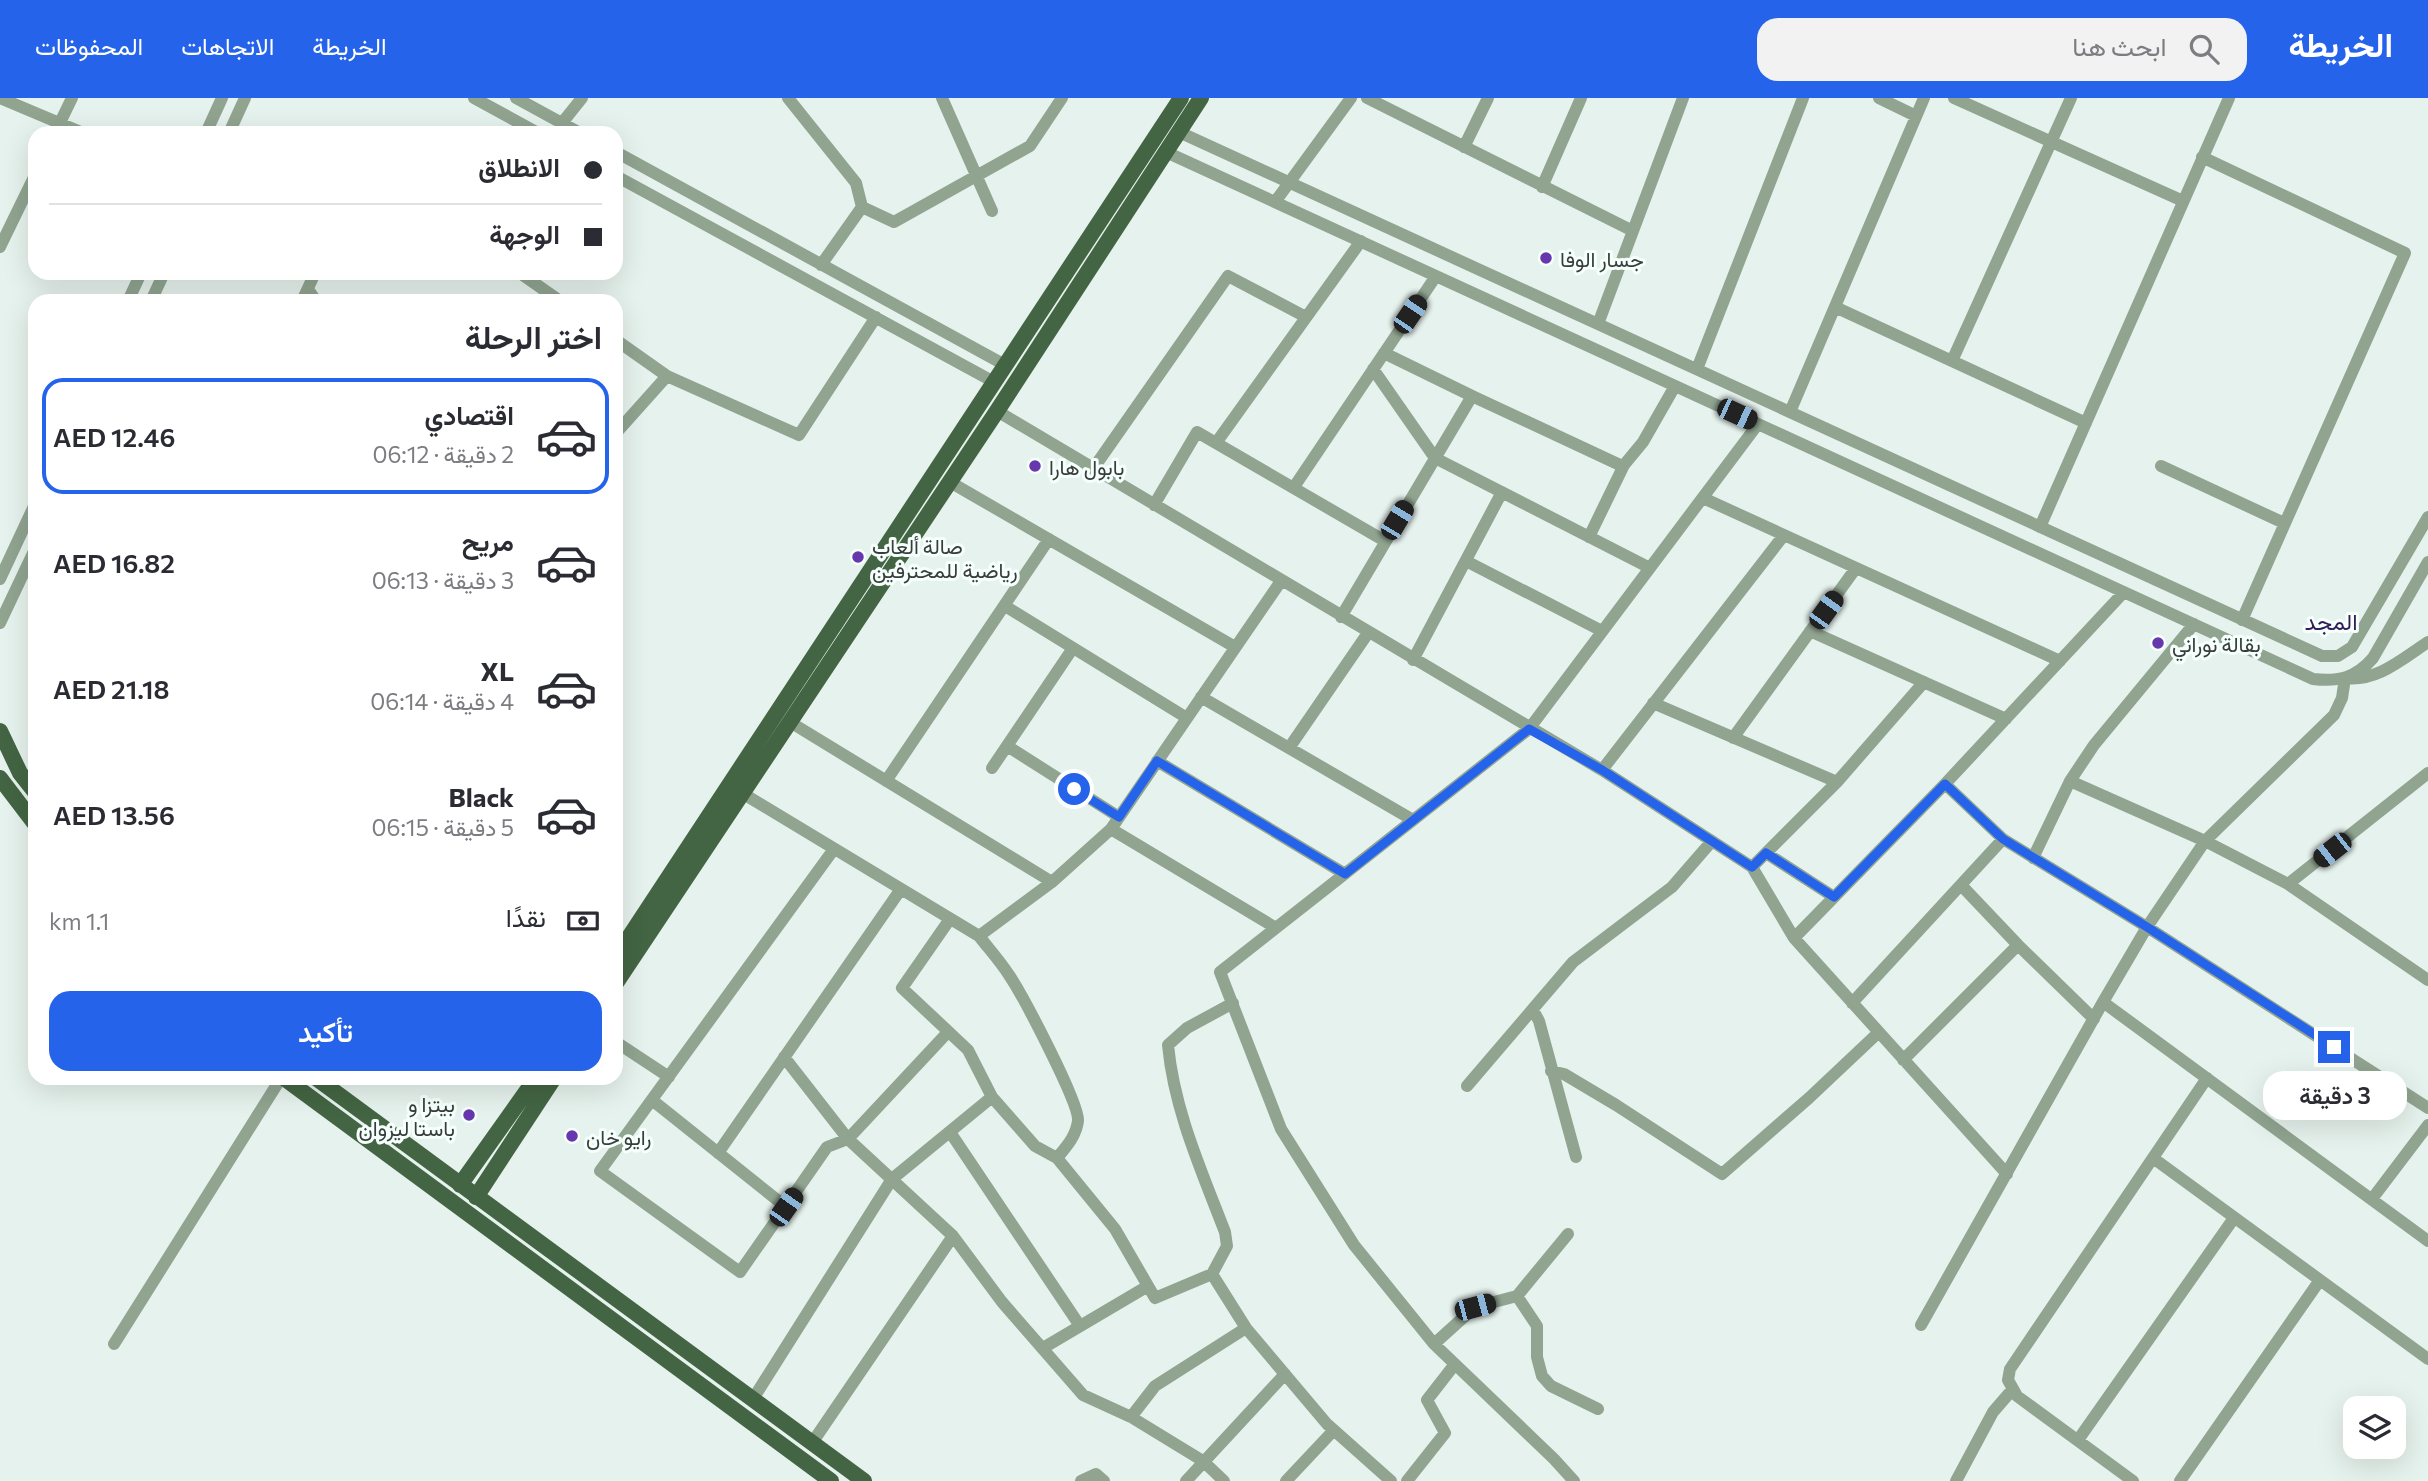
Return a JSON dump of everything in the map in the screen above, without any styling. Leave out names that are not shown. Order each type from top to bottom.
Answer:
[{"type":"main road","points":[[623,946],[1181,98]]},
{"type":"main road","points":[[623,973],[997,411],[1201,98]]},
{"type":"main road","points":[[0,731],[28,783]]},
{"type":"main road","points":[[0,778],[28,815]]},
{"type":"main road","points":[[292,1085],[831,1481]]},
{"type":"main road","points":[[325,1085],[864,1481]]},
{"type":"main road","points":[[460,1185],[531,1085]]},
{"type":"main road","points":[[476,1197],[549,1085]]},
{"type":"street","points":[[0,98],[53,126]]},
{"type":"street","points":[[58,126],[72,98]]},
{"type":"street","points":[[209,126],[222,98]]},
{"type":"street","points":[[235,126],[245,98]]},
{"type":"street","points":[[474,98],[525,126]]},
{"type":"street","points":[[516,98],[567,126]]},
{"type":"street","points":[[562,123],[583,98]]},
{"type":"street","points":[[788,98],[856,184],[862,207],[821,265]]},
{"type":"street","points":[[942,98],[992,211]]},
{"type":"street","points":[[862,207],[894,222],[1030,146],[1062,98]]},
{"type":"street","points":[[1275,202],[1351,98]]},
{"type":"street","points":[[1367,98],[1633,231]]},
{"type":"street","points":[[1464,147],[1488,98]]},
{"type":"street","points":[[1542,187],[1581,98]]},
{"type":"street","points":[[1598,324],[1683,98]]},
{"type":"street","points":[[1697,369],[1803,98]]},
{"type":"street","points":[[1878,98],[1916,116]]},
{"type":"street","points":[[1790,412],[1924,98]]},
{"type":"street","points":[[1954,98],[2183,201]]},
{"type":"street","points":[[1952,361],[2071,98]]},
{"type":"street","points":[[2040,527],[2229,98]]},
{"type":"street","points":[[1179,132],[2322,656],[2337,656],[2353,647],[2428,517]]},
{"type":"street","points":[[1166,152],[2313,679],[2330,681],[2345,678],[2356,674],[2373,658],[2428,562]]},
{"type":"street","points":[[623,156],[1005,365]]},
{"type":"street","points":[[2202,158],[2405,253],[2242,620]]},
{"type":"street","points":[[623,180],[994,382]]},
{"type":"street","points":[[0,247],[28,189]]},
{"type":"street","points":[[1216,443],[1361,241]]},
{"type":"street","points":[[1093,469],[1228,276],[1306,317]]},
{"type":"street","points":[[1294,487],[1436,276]]},
{"type":"street","points":[[530,280],[550,294]]},
{"type":"street","points":[[1835,307],[2086,423]]},
{"type":"street","points":[[623,345],[667,376],[799,435],[876,317]]},
{"type":"street","points":[[1384,353],[1620,465]]},
{"type":"street","points":[[1373,369],[1435,458],[1650,568]]},
{"type":"street","points":[[623,426],[667,376]]},
{"type":"street","points":[[1589,537],[1624,466],[1643,442],[1675,386]]},
{"type":"street","points":[[1341,617],[1472,397]]},
{"type":"street","points":[[997,411],[1602,770],[1752,867],[1794,938],[2007,1174]]},
{"type":"street","points":[[1574,1481],[1554,1458],[1434,1344],[1354,1245],[1281,1129],[1220,972],[1529,729],[1758,424]]},
{"type":"street","points":[[1154,505],[1197,432],[1385,541]]},
{"type":"street","points":[[2161,466],[2284,523]]},
{"type":"street","points":[[950,482],[1236,647]]},
{"type":"street","points":[[1413,660],[1503,492]]},
{"type":"street","points":[[1703,498],[2060,661]]},
{"type":"street","points":[[0,579],[28,518]]},
{"type":"street","points":[[1602,770],[1784,535]]},
{"type":"street","points":[[886,781],[1049,539]]},
{"type":"street","points":[[1466,561],[1602,631]]},
{"type":"street","points":[[0,623],[28,564]]},
{"type":"street","points":[[1733,738],[1856,568]]},
{"type":"street","points":[[979,936],[1052,881],[1111,828],[1281,581]]},
{"type":"street","points":[[1794,938],[1945,784],[2124,592]]},
{"type":"street","points":[[1005,606],[1187,718]]},
{"type":"street","points":[[2033,858],[2070,781],[2094,745],[2194,624]]},
{"type":"street","points":[[1810,631],[2006,719]]},
{"type":"street","points":[[1289,748],[1368,633]]},
{"type":"street","points":[[2345,678],[2359,680],[2373,676],[2428,642]]},
{"type":"street","points":[[992,768],[1073,648]]},
{"type":"street","points":[[1922,1325],[2147,927],[2205,841],[2334,715],[2342,698],[2345,678]]},
{"type":"street","points":[[1752,867],[1837,782],[1924,682]]},
{"type":"street","points":[[1201,697],[1413,820]]},
{"type":"street","points":[[1653,703],[1837,782]]},
{"type":"street","points":[[790,722],[1052,881]]},
{"type":"street","points":[[1007,746],[1119,817]]},
{"type":"street","points":[[1157,761],[1345,874]]},
{"type":"street","points":[[2288,884],[2425,780]]},
{"type":"street","points":[[2070,781],[2205,841],[2288,884],[2428,980]]},
{"type":"street","points":[[1945,784],[2003,839],[2428,1106]]},
{"type":"street","points":[[743,793],[979,936],[1009,975],[1076,1106],[1078,1119],[1072,1140],[1057,1158]]},
{"type":"street","points":[[1111,828],[1276,928]]},
{"type":"street","points":[[1852,1003],[2003,839]]},
{"type":"street","points":[[1467,1086],[1573,962],[1672,887],[1712,841]]},
{"type":"street","points":[[834,849],[600,1171],[740,1272],[827,1147],[848,1139],[948,1032]]},
{"type":"street","points":[[1766,853],[1834,897]]},
{"type":"street","points":[[1961,885],[2018,946],[2094,1018]]},
{"type":"street","points":[[718,1153],[901,889]]},
{"type":"street","points":[[950,919],[902,988],[968,1050],[992,1097],[1035,1146],[1057,1158],[1115,1229],[1155,1298],[1212,1274],[1227,1246],[1225,1232],[1188,1134],[1170,1064],[1168,1045],[1187,1028],[1233,1003]]},
{"type":"street","points":[[1903,1060],[2018,946]]},
{"type":"street","points":[[2103,1002],[2428,1241]]},
{"type":"street","points":[[1533,1010],[1539,1021],[1576,1157]]},
{"type":"street","points":[[1552,1071],[1564,1074],[1616,1105],[1722,1174],[1879,1032]]},
{"type":"street","points":[[623,1047],[669,1077]]},
{"type":"street","points":[[784,1057],[848,1139],[953,1236],[1002,1301],[1083,1395],[1131,1417],[1203,1461],[1224,1481]]},
{"type":"street","points":[[2133,1481],[2012,1390],[2008,1380],[2010,1369],[2207,1078]]},
{"type":"street","points":[[114,1344],[278,1085]]},
{"type":"street","points":[[753,1399],[892,1179],[992,1097]]},
{"type":"street","points":[[652,1100],[786,1207]]},
{"type":"street","points":[[2372,1199],[2428,1125]]},
{"type":"street","points":[[950,1132],[1080,1326]]},
{"type":"street","points":[[2152,1158],[2428,1359]]},
{"type":"street","points":[[2078,1440],[2234,1218]]},
{"type":"street","points":[[1434,1344],[1475,1307],[1517,1296],[1568,1234]]},
{"type":"street","points":[[812,1443],[953,1236]]},
{"type":"street","points":[[1212,1274],[1246,1328],[1285,1374],[1334,1430],[1391,1481]]},
{"type":"street","points":[[2180,1481],[2320,1280]]},
{"type":"street","points":[[1043,1348],[1148,1286]]},
{"type":"street","points":[[1517,1296],[1537,1326],[1537,1357],[1542,1376],[1552,1386],[1598,1409]]},
{"type":"street","points":[[1131,1417],[1154,1386],[1246,1328]]},
{"type":"street","points":[[1406,1481],[1445,1433],[1427,1400],[1455,1364]]},
{"type":"street","points":[[1186,1481],[1285,1374]]},
{"type":"street","points":[[1956,1481],[1993,1412],[2012,1390]]},
{"type":"street","points":[[1286,1481],[1334,1430]]},
{"type":"street","points":[[1081,1481],[1096,1475],[1104,1481]]},
{"type":"place","name":"جسار الوفا","points":[[1546,258]]},
{"type":"place","name":"بابول هارا","points":[[1035,466]]},
{"type":"place","name":"صالة ألعاب رياضية للمحترفين","points":[[858,557]]},
{"type":"place","name":"بقالة نوراني","points":[[2158,643]]},
{"type":"place","name":"بيتزا و باستا ليزوان","points":[[469,1115]]},
{"type":"place","name":"رايو خان","points":[[572,1136]]},
{"type":"district","name":"المجد","points":[[2331,621]]},
{"type":"route","points":[[1074,789],[1119,817],[1157,761],[1345,874],[1529,729],[1602,770],[1752,867],[1766,853],[1834,897],[1945,784],[2003,839],[2147,927],[2334,1047]]}]
